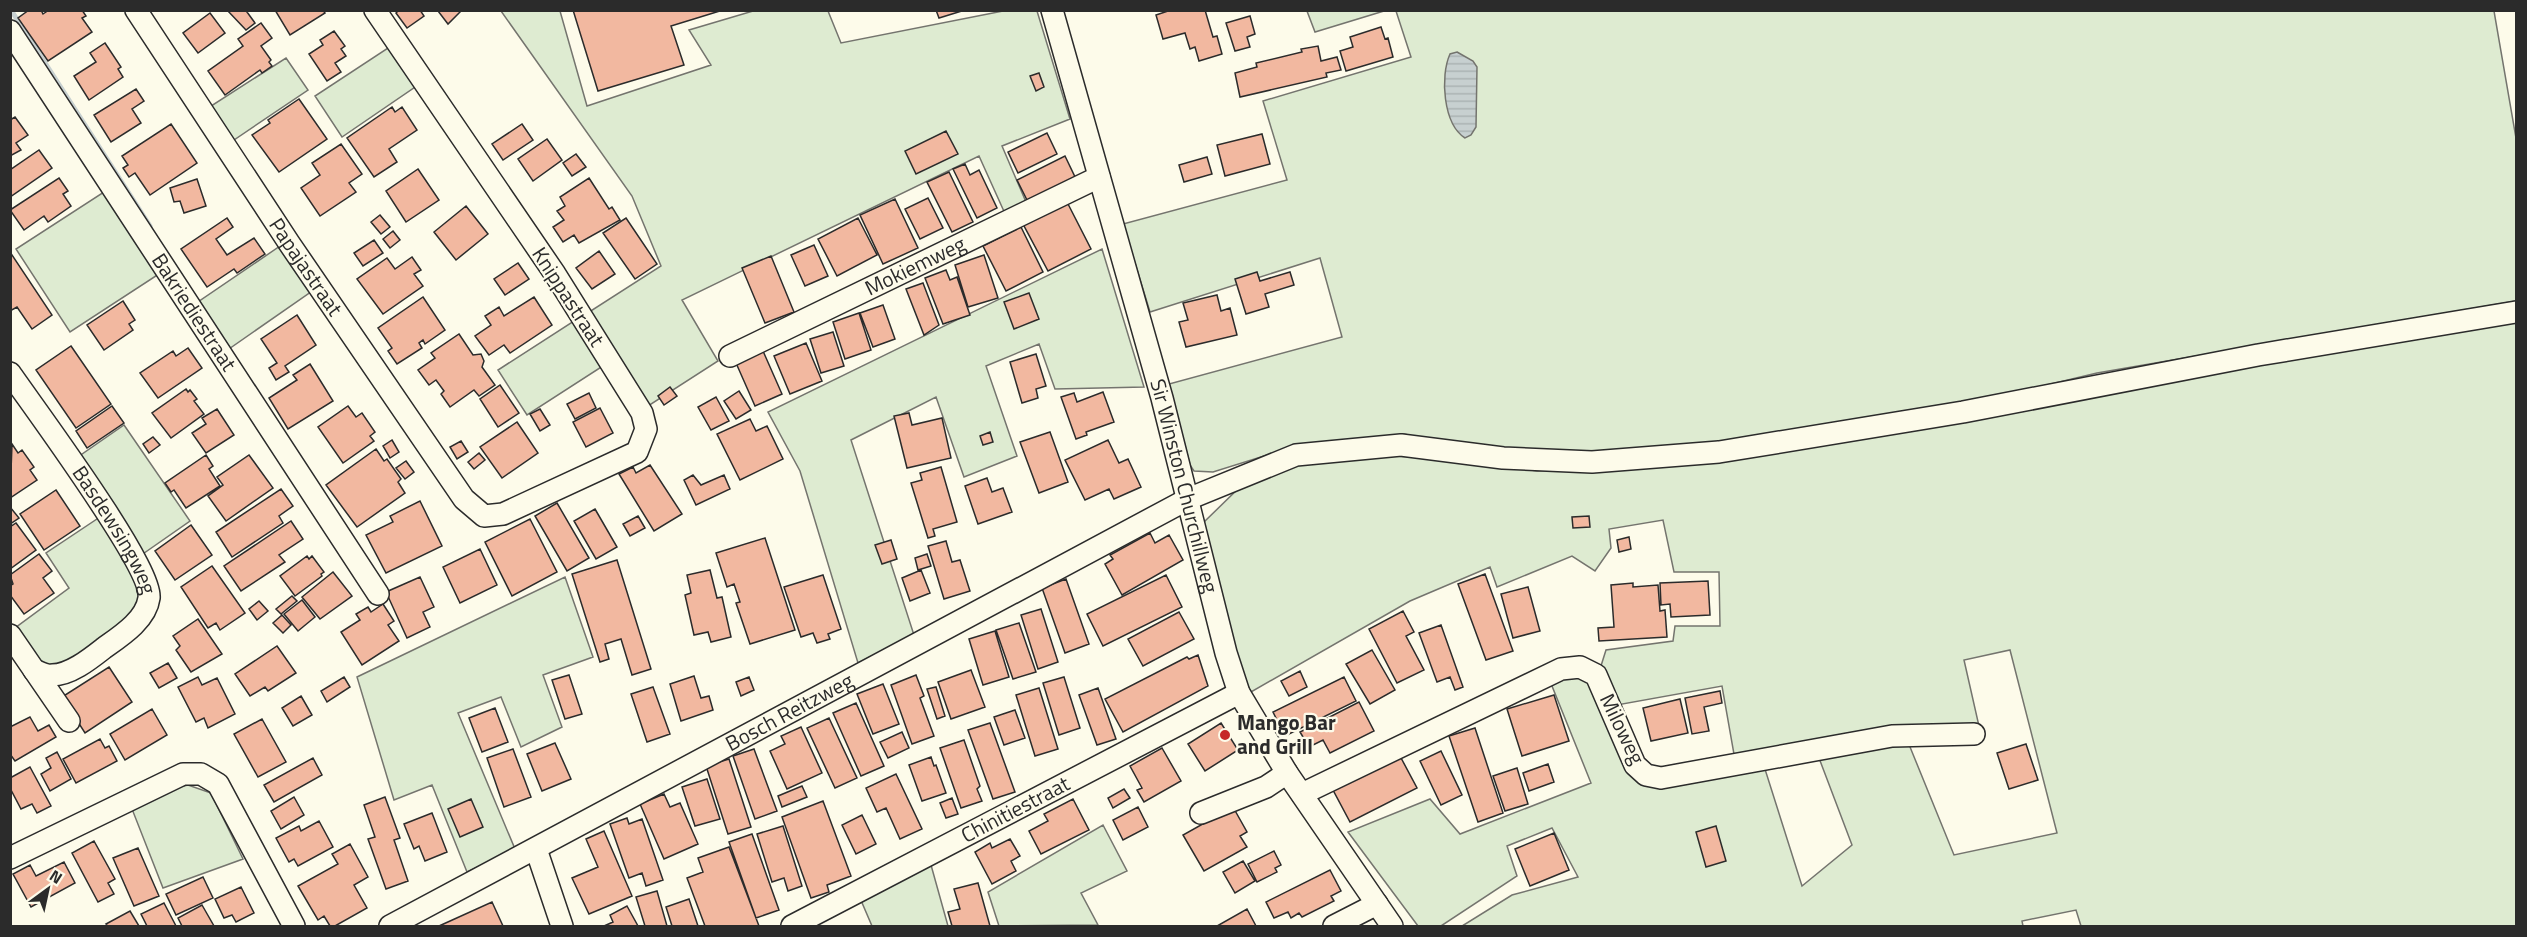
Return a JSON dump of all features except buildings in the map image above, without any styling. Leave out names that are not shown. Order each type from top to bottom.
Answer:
[{"type":"street","name":"Papajastraat","points":[[136,10],[296,253],[457,489],[464,499],[484,516]]},
{"type":"street","name":"Knippastraat","points":[[375,10],[555,274],[642,412],[646,429],[637,452],[503,514],[484,516]]},
{"type":"street","name":"Sir Winston Churchillweg","points":[[1052,10],[1188,499],[1226,653],[1239,693],[1287,773],[1392,927]]},
{"type":"street","name":"Bakriediestraat","points":[[10,31],[378,594]]},
{"type":"street","name":"Mokiemweg","points":[[729,356],[1099,177]]},
{"type":"street","name":"Bosch Reitzweg","points":[[390,927],[1188,499],[1296,455],[1401,445],[1503,458],[1592,462],[1719,452],[1963,412],[2258,355],[2517,312]]},
{"type":"street","name":"Basdewsingweg","points":[[10,373],[114,524],[146,581],[149,595],[147,608],[139,619],[93,656],[68,671],[51,676],[34,670]]},
{"type":"street","points":[[10,635],[69,721]]},
{"type":"street","name":"Miloweg","points":[[1302,794],[1561,669],[1580,668],[1596,675],[1635,765],[1646,775],[1661,778],[1892,736],[1974,734]]},
{"type":"street","name":"Chinitiestraat","points":[[792,927],[1239,693]]},
{"type":"street","points":[[1201,813],[1266,787],[1287,773]]},
{"type":"street","points":[[10,858],[183,774],[201,774],[218,784],[286,924]]},
{"type":"street","points":[[536,849],[562,927]]},
{"type":"street","points":[[1334,927],[1377,904]]},
{"type":"green space","points":[[1307,10],[1384,11],[1315,32]]},
{"type":"green space","points":[[501,11],[560,11],[587,106],[711,65],[689,30],[753,11],[828,11],[841,43],[1003,11],[1037,11],[1070,119],[1002,146],[1029,209],[1007,218],[979,156],[682,300],[718,361],[645,408],[586,314],[661,266],[632,196]]},
{"type":"green space","points":[[1396,11],[2494,11],[2516,138],[2516,301],[2097,373],[1959,406],[1680,448],[1566,456],[1453,445],[1404,434],[1280,451],[1213,472],[1194,471],[1190,465],[1169,384],[1342,337],[1320,258],[1150,312],[1123,224],[1287,180],[1263,101],[1411,57]]},
{"type":"green space","points":[[391,46],[418,85],[342,137],[315,96]]},
{"type":"green space","points":[[286,58],[308,90],[231,142],[208,108]]},
{"type":"green space","points":[[107,190],[162,272],[70,332],[16,249]]},
{"type":"green space","points":[[283,244],[315,289],[226,351],[195,304]]},
{"type":"green space","points":[[1102,249],[1144,387],[1055,389],[1039,344],[986,366],[1017,456],[964,477],[936,397],[851,440],[914,635],[858,663],[800,471],[768,412]]},
{"type":"green space","points":[[577,319],[606,364],[527,415],[498,370]]},
{"type":"green space","points":[[2516,319],[2516,926],[2081,926],[2076,910],[2022,921],[2023,926],[1462,926],[1512,895],[1578,877],[1552,828],[1507,846],[1517,876],[1441,926],[1418,926],[1348,832],[1430,799],[1460,834],[1591,783],[1550,681],[1562,675],[1591,679],[1637,776],[1764,766],[1802,886],[1852,845],[1819,758],[1908,742],[1954,855],[2057,833],[2010,650],[1964,660],[1979,726],[1735,760],[1722,686],[1617,705],[1600,669],[1606,650],[1673,641],[1675,626],[1720,626],[1719,572],[1674,572],[1663,520],[1609,529],[1611,548],[1595,571],[1572,556],[1497,587],[1490,567],[1410,601],[1251,692],[1243,679],[1203,523],[1242,485],[1292,464],[1393,456],[1460,459],[1537,471],[1650,464]]},
{"type":"green space","points":[[124,425],[190,521],[137,558],[75,459]]},
{"type":"green space","points":[[103,515],[136,570],[140,608],[81,659],[43,669],[11,631],[69,588],[46,553]]},
{"type":"green space","points":[[565,577],[593,657],[543,675],[562,727],[521,747],[501,697],[458,713],[515,849],[467,872],[432,785],[394,800],[357,677]]},
{"type":"green space","points":[[188,785],[211,793],[243,859],[163,888],[132,809]]},
{"type":"green space","points":[[1103,825],[1127,871],[1081,893],[1098,925],[999,926],[988,892]]},
{"type":"green space","points":[[931,865],[948,926],[872,926],[860,898]]},
{"type":"shaded area","points":[[1457,52],[1473,61],[1477,67],[1476,127],[1471,135],[1465,138],[1452,122],[1446,99],[1447,63],[1450,54]]},
{"type":"waterway","points":[[11,10],[150,226]]},
{"type":"place","name":"Mango Bar and Grill","points":[[1225,735]]}]
